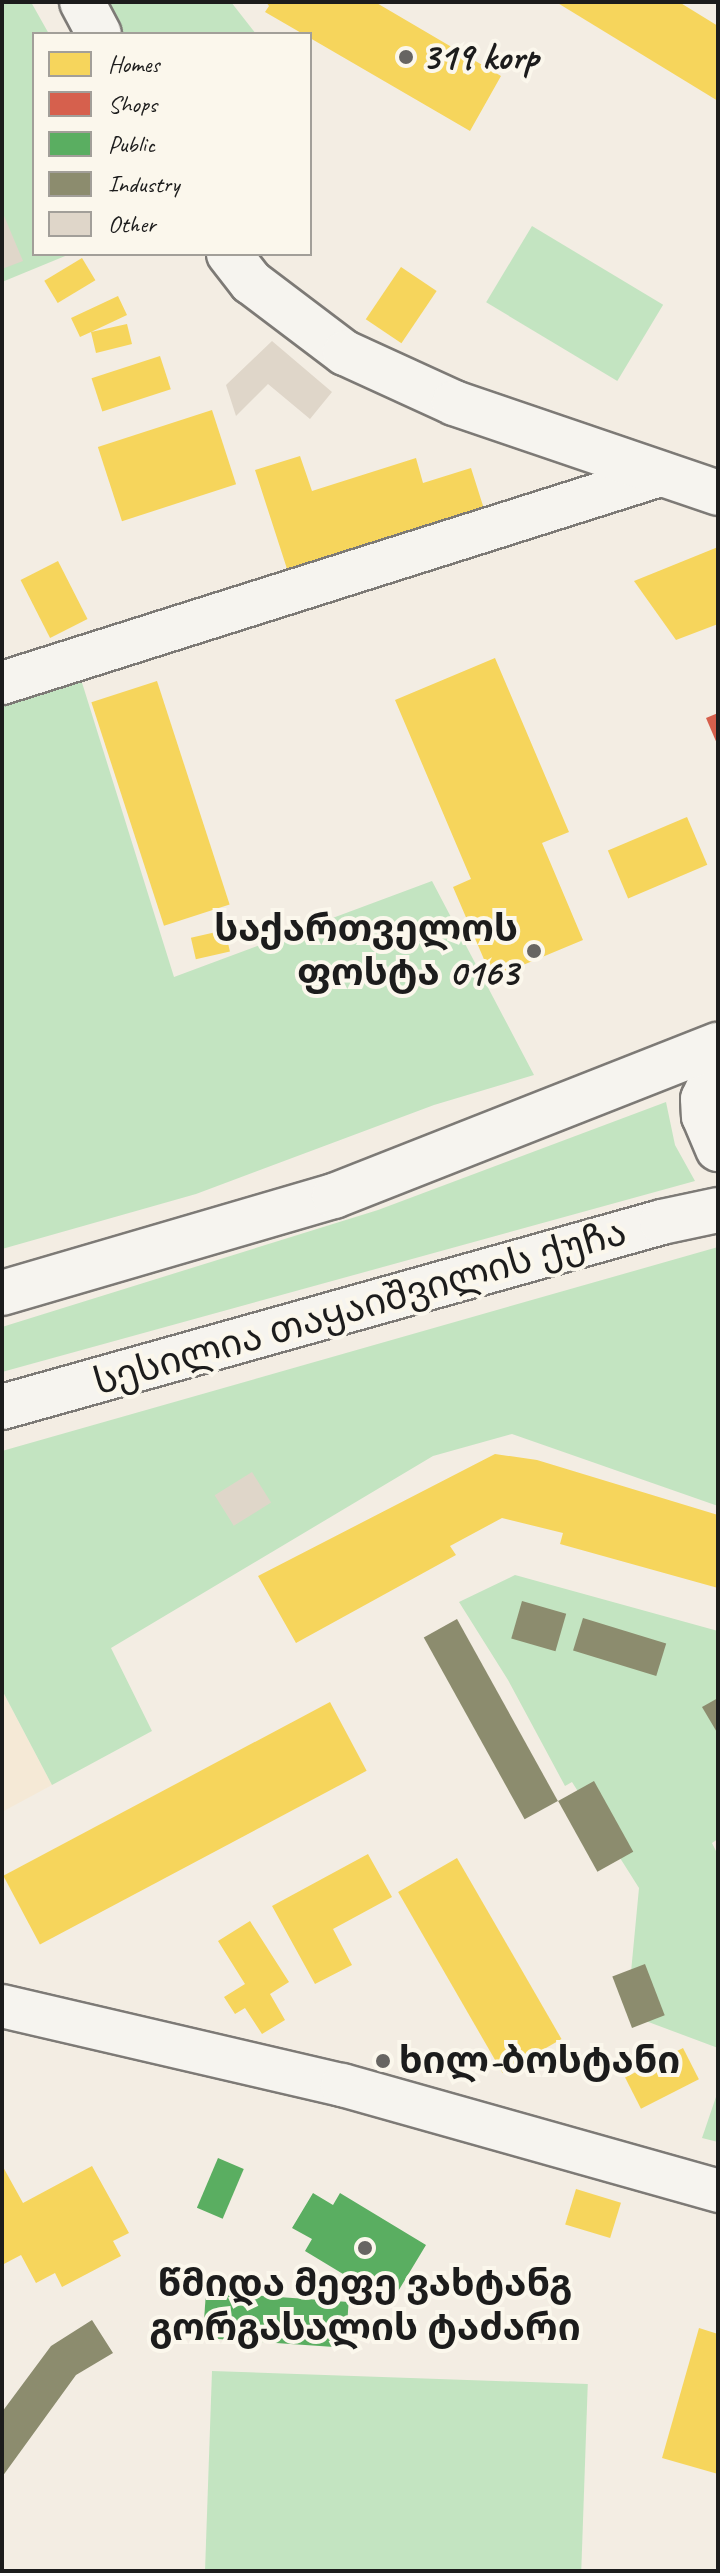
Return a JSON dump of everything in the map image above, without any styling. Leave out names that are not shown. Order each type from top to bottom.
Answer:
[{"type":"main road","points":[[82,2],[98,32]]},
{"type":"main road","points":[[231,256],[251,282],[345,353],[454,403],[718,493]]},
{"type":"main road","points":[[2,1293],[334,1196],[718,1045]]},
{"type":"main road","points":[[718,1067],[703,1099],[704,1116],[718,1149]]},
{"type":"main road","name":"სესილია თაყაიშვილის ქუჩა","points":[[2,1407],[647,1227],[718,1210]]},
{"type":"street","points":[[2,683],[660,475]]},
{"type":"street","points":[[2,2006],[342,2085],[718,2191]]},
{"type":"shaded area","points":[[2,1690],[52,1785],[2,1812]]},
{"type":"green space","points":[[2,2],[31,2],[48,32],[32,32],[32,256],[65,256],[2,282]]},
{"type":"green space","points":[[98,2],[231,2],[254,32],[113,32]]},
{"type":"green space","points":[[532,226],[663,305],[617,381],[486,302]]},
{"type":"green space","points":[[79,673],[174,977],[432,881],[534,1075],[434,1105],[196,1194],[2,1249],[2,701]]},
{"type":"green space","points":[[666,1102],[675,1145],[695,1181],[2,1372],[2,1327],[378,1210]]},
{"type":"green space","points":[[718,1247],[718,1506],[512,1434],[433,1456],[111,1648],[152,1731],[52,1785],[2,1690],[2,1451]]},
{"type":"green space","points":[[515,1575],[718,1631],[718,1839],[712,1843],[718,1855],[718,2048],[627,2014],[639,1888],[572,1782],[565,1786],[508,1680],[459,1602]]},
{"type":"green space","points":[[718,2091],[718,2142],[702,2138]]},
{"type":"green space","points":[[212,2371],[588,2384],[581,2571],[205,2571]]},
{"type":"building: Homes","name":"319 korp","points":[[266,2],[375,2],[501,76],[470,131],[312,39],[312,32],[300,32],[265,12],[269,6]]},
{"type":"building: Homes","points":[[556,2],[679,2],[718,26],[718,101]]},
{"type":"building: Homes","points":[[82,258],[95,280],[58,303],[44,281]]},
{"type":"building: Homes","points":[[401,267],[437,291],[401,343],[366,319]]},
{"type":"building: Homes","points":[[118,296],[127,315],[80,337],[71,318]]},
{"type":"building: Homes","points":[[127,324],[132,344],[96,353],[91,332]]},
{"type":"building: Homes","points":[[160,356],[171,389],[102,412],[92,378]]},
{"type":"building: Homes","points":[[212,410],[236,484],[122,521],[98,447]]},
{"type":"building: Homes","points":[[300,456],[312,491],[416,458],[423,483],[471,468],[485,512],[289,575],[255,470]]},
{"type":"building: Homes","points":[[718,547],[718,624],[676,640],[634,581]]},
{"type":"building: Homes","points":[[58,561],[88,619],[50,638],[21,580]]},
{"type":"building: Homes","points":[[495,658],[569,832],[542,843],[583,940],[492,978],[453,887],[471,879],[395,700]]},
{"type":"building: Homes","points":[[157,681],[230,904],[164,926],[91,702]]},
{"type":"building: Homes","points":[[687,817],[707,865],[628,898],[608,851]]},
{"type":"building: Homes","points":[[225,930],[230,951],[196,959],[191,938]]},
{"type":"building: Homes","points":[[495,1454],[537,1460],[718,1515],[718,1588],[560,1544],[563,1533],[502,1518],[450,1546],[456,1555],[296,1643],[258,1576]]},
{"type":"building: Homes","points":[[330,1702],[367,1771],[40,1945],[3,1876]]},
{"type":"building: Homes","points":[[368,1854],[392,1897],[333,1929],[352,1965],[315,1984],[272,1906]]},
{"type":"building: Homes","points":[[457,1858],[562,2039],[503,2073],[398,1892]]},
{"type":"building: Homes","points":[[250,1921],[289,1982],[270,1994],[285,2020],[262,2034],[245,2008],[235,2014],[224,1997],[245,1984],[218,1941]]},
{"type":"building: Homes","points":[[683,2048],[699,2079],[641,2109],[625,2078]]},
{"type":"building: Homes","points":[[2,2165],[23,2203],[92,2166],[129,2233],[113,2241],[121,2256],[62,2287],[55,2273],[36,2283],[21,2255],[2,2265]]},
{"type":"building: Homes","points":[[576,2189],[621,2203],[610,2238],[565,2224]]},
{"type":"building: Homes","points":[[699,2328],[718,2334],[718,2474],[662,2458]]},
{"type":"building: Shops","points":[[718,713],[718,746],[706,718]]},
{"type":"building: Public","points":[[218,2158],[244,2169],[223,2219],[197,2208]]},
{"type":"building: Public","name":"წმიდა მეფე ვახტანგ გორგასალის ტაძარი","points":[[313,2193],[333,2205],[340,2193],[426,2245],[391,2303],[305,2251],[312,2239],[292,2228]]},
{"type":"building: Public","points":[[206,2292],[349,2302],[345,2348],[203,2338]]},
{"type":"building: Industry","points":[[522,1601],[566,1614],[555,1651],[511,1638]]},
{"type":"building: Industry","points":[[583,1618],[666,1643],[656,1676],[573,1651]]},
{"type":"building: Industry","points":[[457,1619],[558,1801],[525,1819],[424,1637]]},
{"type":"building: Industry","points":[[718,1698],[718,1734],[702,1707]]},
{"type":"building: Industry","points":[[594,1781],[633,1852],[597,1872],[558,1801]]},
{"type":"building: Industry","points":[[645,1964],[665,2015],[632,2028],[612,1977]]},
{"type":"building: Industry","points":[[92,2320],[113,2353],[76,2375],[2,2477],[2,2412],[51,2346]]},
{"type":"building: Other","points":[[2,211],[23,261],[2,269]]},
{"type":"building: Other","points":[[272,341],[332,392],[310,419],[268,384],[236,416],[226,385]]},
{"type":"building: Other","points":[[252,1472],[271,1503],[234,1526],[215,1495]]},
{"type":"place","name":"319 korp","points":[[406,57]]},
{"type":"place","name":"საქართველოს ფოსტა 0163","points":[[534,951]]},
{"type":"place","name":"ხილ-ბოსტანი","points":[[383,2061]]},
{"type":"place","name":"წმიდა მეფე ვახტანგ გორგასალის ტაძარი","points":[[365,2248]]}]
